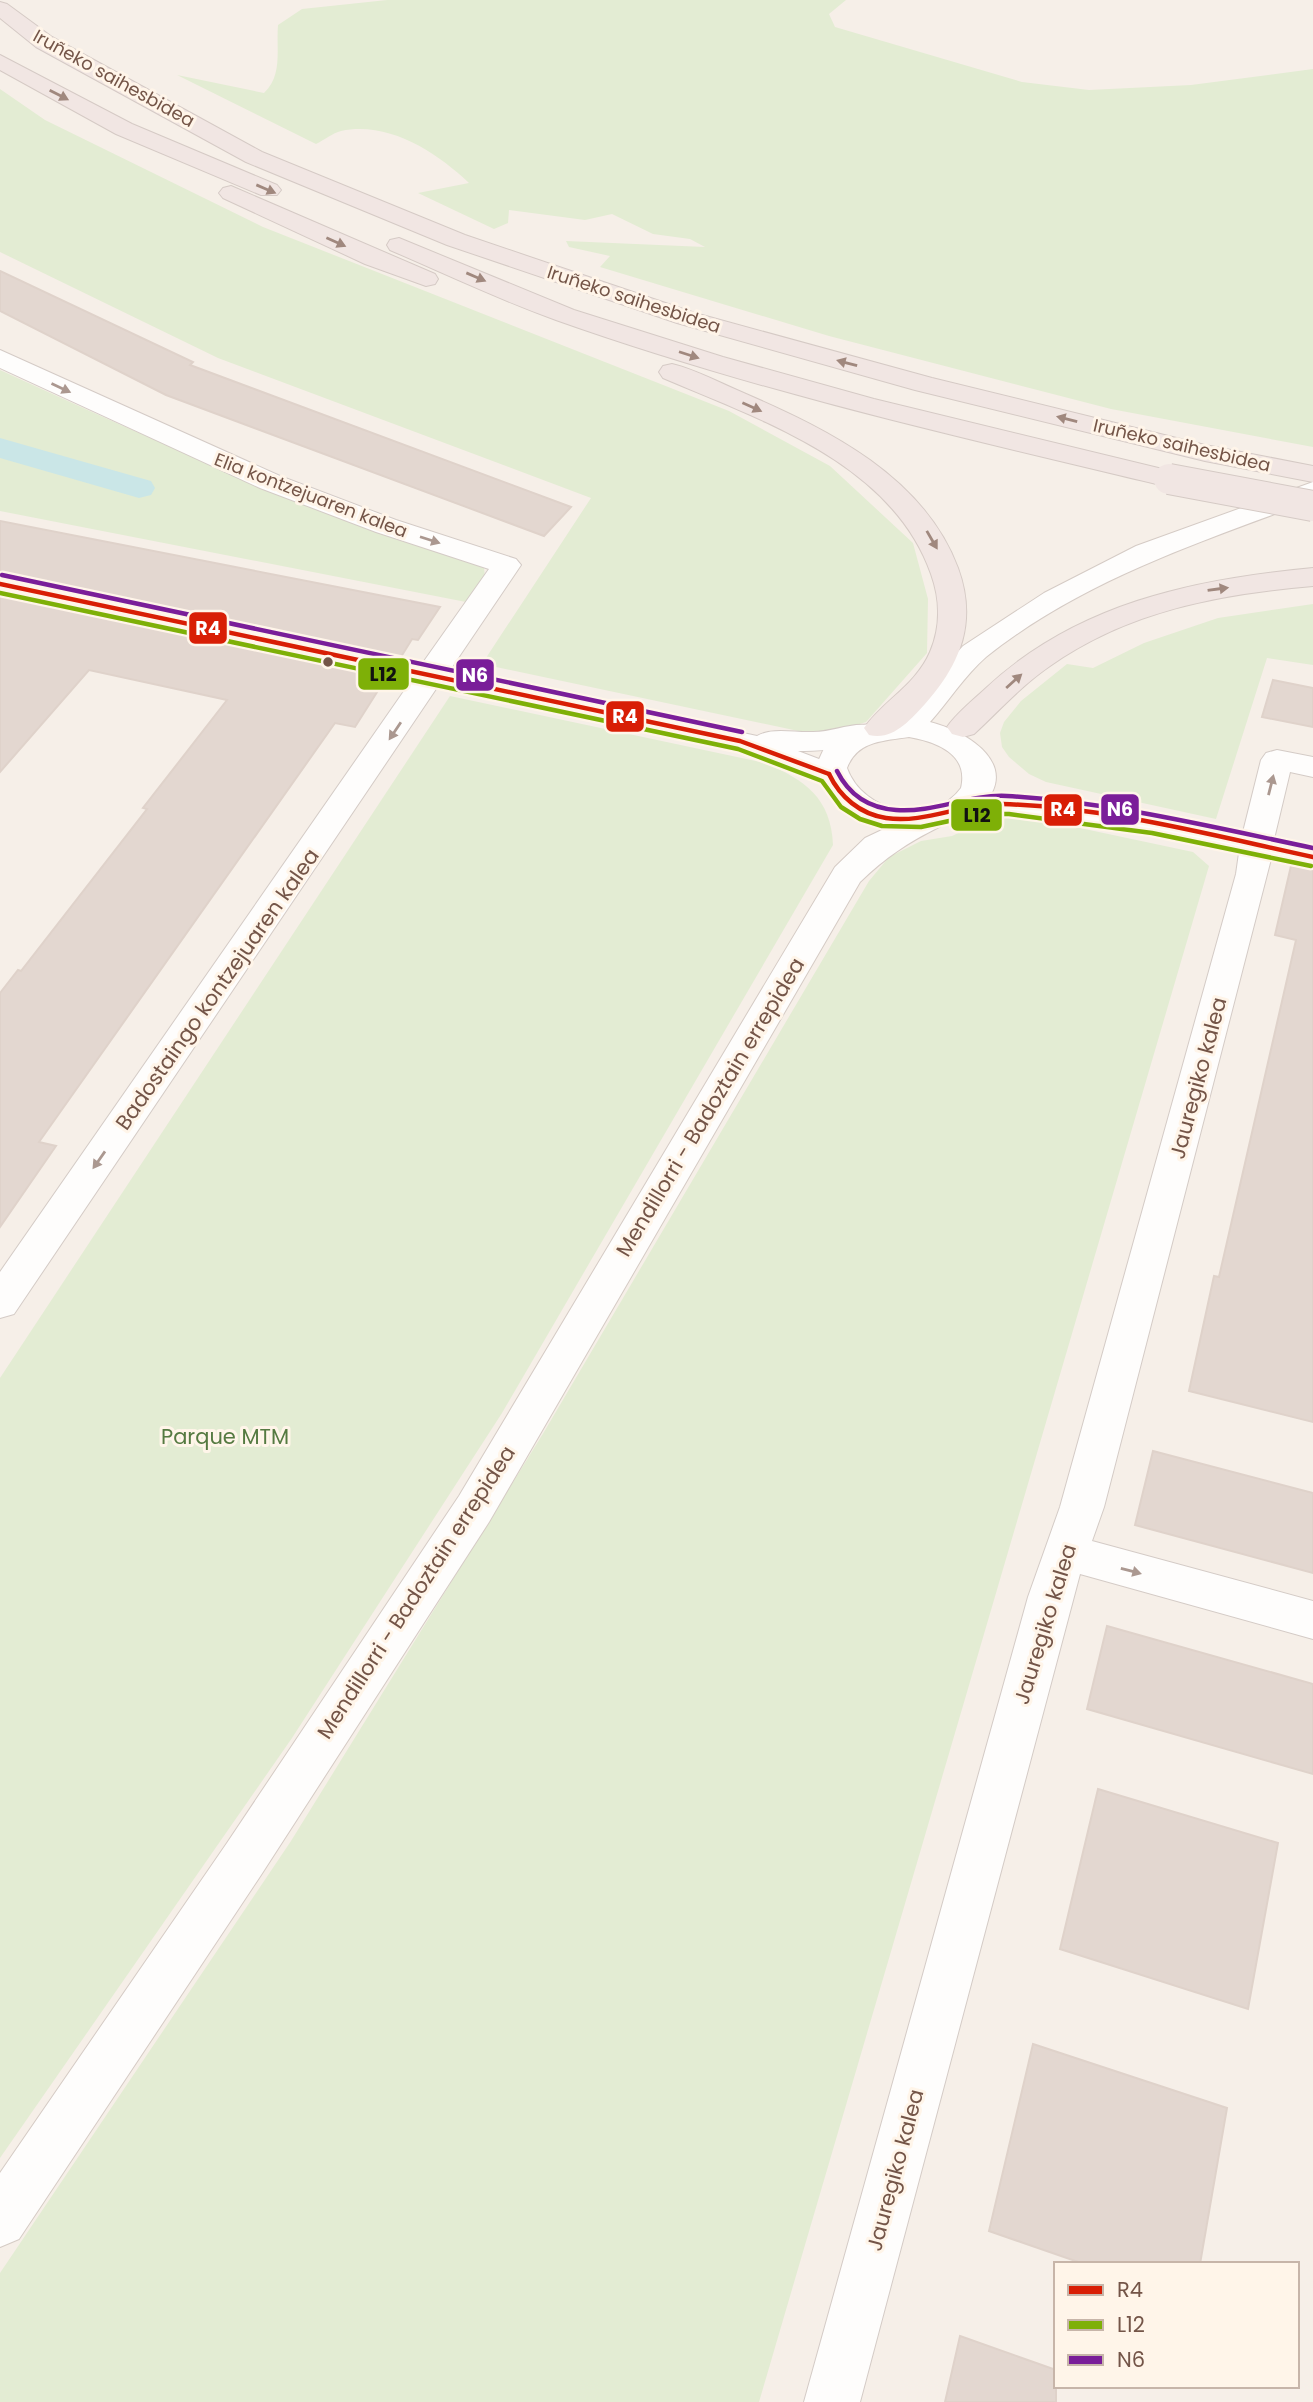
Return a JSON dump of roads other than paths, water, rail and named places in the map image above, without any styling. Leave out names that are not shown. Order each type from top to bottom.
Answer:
[{"type":"highway","points":[[15,0],[172,110]]},
{"type":"highway","name":"Iruñeko saihesbidea","points":[[0,8],[44,42],[172,110],[254,158],[456,240],[686,318],[924,384],[1205,453],[1313,474]]},
{"type":"highway","name":"Iruñeko saihesbidea","points":[[0,61],[124,129],[563,314],[701,359],[860,405],[1169,478],[1313,506]]},
{"type":"highway","points":[[124,129],[244,201],[374,259],[665,369],[796,427],[887,486],[923,525],[945,562],[954,607],[949,640],[937,673],[884,729]]},
{"type":"highway","points":[[961,735],[1038,659],[1101,625],[1146,606],[1202,591],[1313,578]]},
{"type":"street","name":"Elia kontzejuaren kalea","points":[[0,358],[270,482],[386,526],[506,565],[433,674]]},
{"type":"street","points":[[1313,490],[1146,552],[1054,599],[1006,634],[974,652],[884,729],[844,743],[832,757],[829,774],[839,793],[861,810],[894,820],[944,814],[992,804],[1019,805],[1114,817],[1313,857]]},
{"type":"street","points":[[0,584],[740,741],[829,774]]},
{"type":"street","points":[[944,814],[977,791],[980,771],[961,735],[970,691],[1006,634]]},
{"type":"street","name":"Badostaingo kontzejuaren kalea","points":[[0,1303],[15,1255],[433,674]]},
{"type":"street","points":[[740,741],[816,742],[884,729],[961,735]]},
{"type":"street","name":"Jauregiko kalea","points":[[832,2402],[1050,1597],[1082,1507],[1235,944],[1277,760],[1313,767]]},
{"type":"street","points":[[980,771],[1035,793],[1114,817]]},
{"type":"street","name":"Mendillorri - Badoztain errepidea","points":[[847,875],[861,810]]},
{"type":"street","name":"Mendillorri - Badoztain errepidea","points":[[0,2220],[244,1859],[474,1509],[847,875],[877,846],[944,814]]},
{"type":"street","points":[[1066,1552],[1313,1620]]},
{"type":"waterway","points":[[0,448],[139,488]]},
{"type":"park label","name":"Parque MTM","points":[[225,1436]]}]
